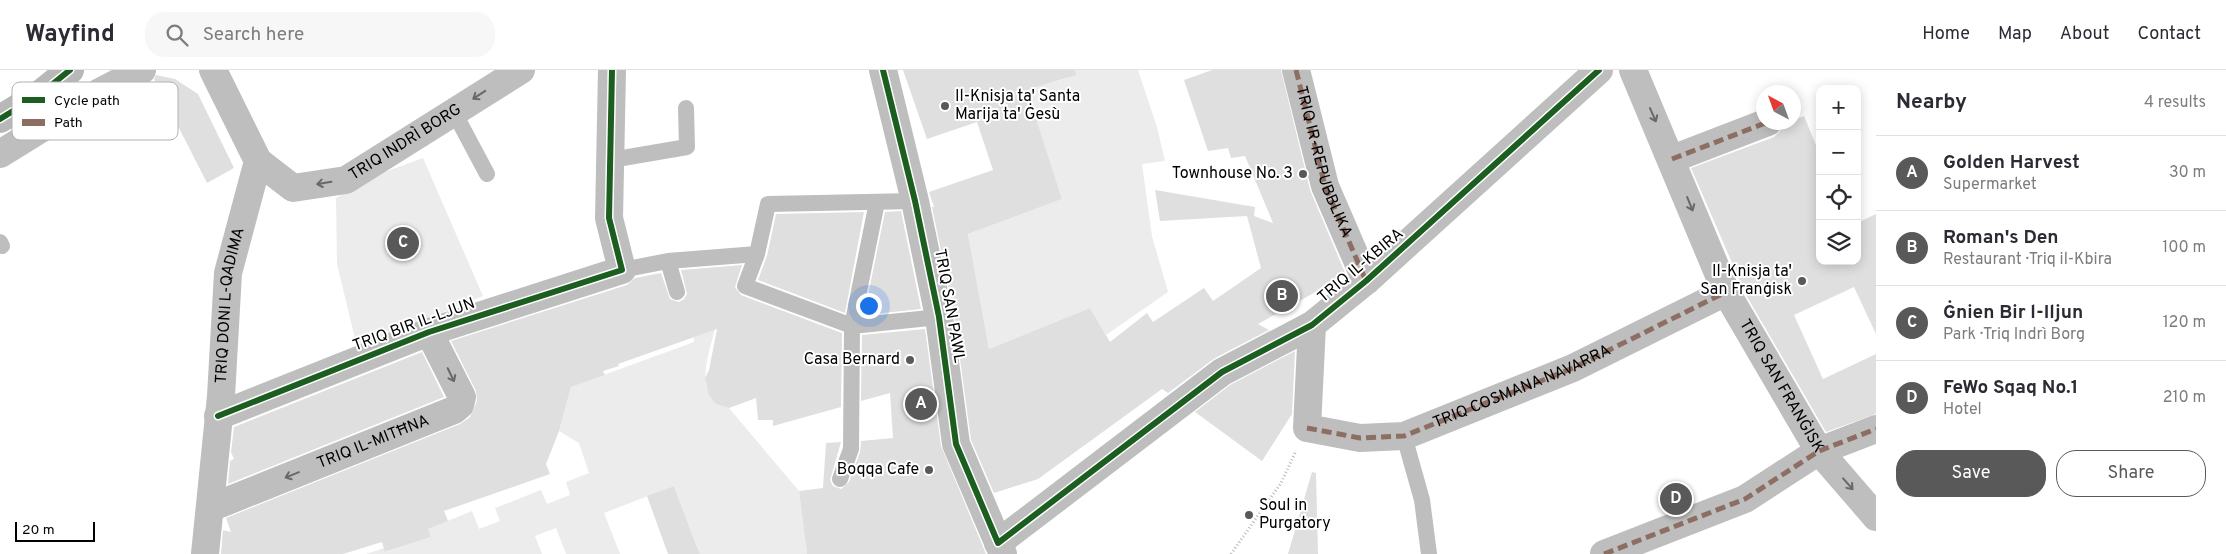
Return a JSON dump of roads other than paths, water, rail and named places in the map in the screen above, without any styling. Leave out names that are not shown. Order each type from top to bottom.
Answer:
[{"type":"main road","points":[[55,82],[70,70]]},
{"type":"main road","points":[[0,119],[12,112]]},
{"type":"street","points":[[78,70],[90,82]]},
{"type":"street","points":[[119,82],[142,70]]},
{"type":"street","points":[[213,70],[258,161]]},
{"type":"street","name":"TRIQ INDRÌ BORG","points":[[258,161],[293,188],[346,180],[521,70]]},
{"type":"street","points":[[612,70],[609,218],[622,270]]},
{"type":"street","name":"TRIQ SAN PAWL","points":[[883,70],[915,201],[939,317],[956,444],[1001,548]]},
{"type":"street","name":"TRIQ IR-REPUBBLIKA","points":[[1296,70],[1325,186],[1366,281]]},
{"type":"street","name":"TRIQ IL-KBIRA","points":[[1001,548],[1222,372],[1312,325],[1366,281],[1599,70]]},
{"type":"street","name":"TRIQ SAN FRANĠISK","points":[[1634,70],[1726,292],[1819,451],[1876,517]]},
{"type":"street","points":[[1672,159],[1756,127]]},
{"type":"street","points":[[0,154],[23,140]]},
{"type":"street","name":"TRIQ DONI L-QADIMA","points":[[205,554],[218,416],[228,273],[258,161]]},
{"type":"street","name":"TRIQ BIR IL-LJUN","points":[[218,416],[429,332],[622,270]]},
{"type":"street","name":"TRIQ COSMANA NAVARRA","points":[[1312,325],[1307,428],[1360,438],[1404,436],[1573,368],[1726,292]]},
{"type":"street","name":"TRIQ IL-MITĦNA","points":[[210,508],[454,410],[460,405],[462,397],[429,332]]},
{"type":"street","points":[[1604,554],[1745,499],[1819,451],[1876,429]]},
{"type":"lane","points":[[611,160],[687,147],[686,108]]},
{"type":"lane","points":[[454,112],[487,174]]},
{"type":"lane","points":[[915,201],[768,204],[757,254],[745,286],[852,326],[939,317]]},
{"type":"lane","points":[[840,480],[851,449],[852,326],[877,202]]},
{"type":"lane","name":"TRIQ BIR IL-LJUN","points":[[622,270],[668,261],[757,254]]},
{"type":"lane","points":[[668,261],[677,292]]},
{"type":"lane","points":[[1404,436],[1422,500],[1429,554]]},
{"type":"place","name":"Il-Knisja ta' Santa Marija ta' Ġesù","points":[[945,106]]},
{"type":"place","name":"Townhouse No. 3","points":[[1303,174]]},
{"type":"place","name":"Ġnien Bir l-Iljun","points":[[403,243]]},
{"type":"place","name":"Il-Knisja ta' San Franġisk","points":[[1802,281]]},
{"type":"place","name":"Roman's Den","points":[[1282,296]]},
{"type":"place","name":"Casa Bernard","points":[[910,360]]},
{"type":"place","name":"Golden Harvest","points":[[921,404]]},
{"type":"place","name":"Boqqa Cafe","points":[[929,470]]},
{"type":"place","name":"FeWo Sqaq No.1","points":[[1676,499]]},
{"type":"place","name":"Soul in Purgatory","points":[[1249,515]]}]
